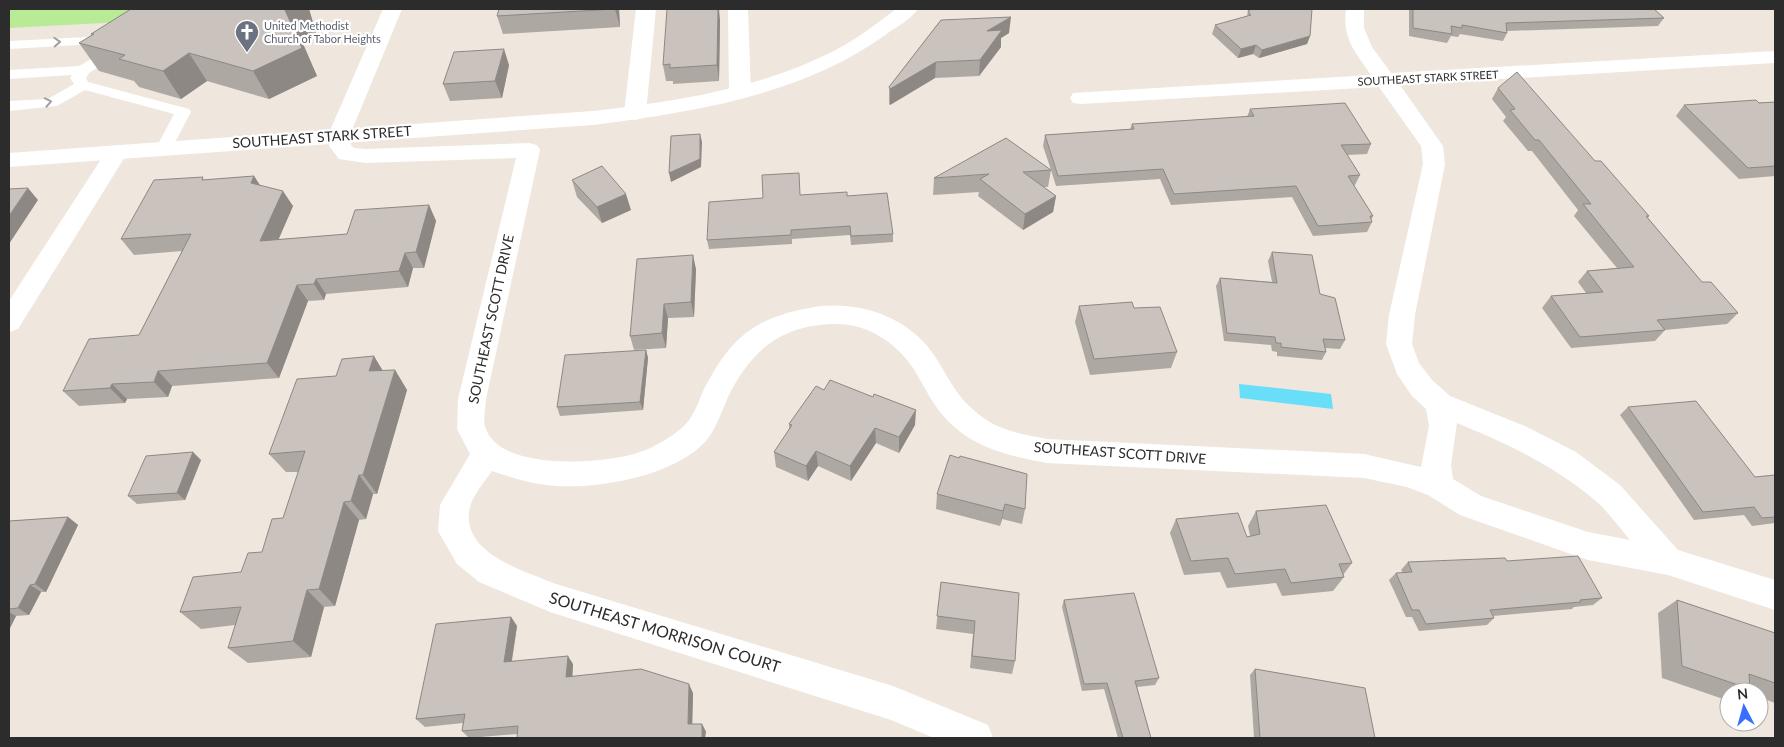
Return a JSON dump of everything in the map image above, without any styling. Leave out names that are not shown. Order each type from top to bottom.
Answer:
[{"type":"street","points":[[339,135],[392,9]]},
{"type":"street","points":[[635,112],[646,9]]},
{"type":"street","points":[[738,9],[740,93]]},
{"type":"street","name":"SOUTHEAST STARK STREET","points":[[9,160],[553,120],[669,108],[740,93],[814,68],[843,54],[908,9]]},
{"type":"street","points":[[1355,9],[1354,28],[1362,47],[1432,146],[1434,164],[1402,315],[1399,344],[1407,367],[1422,388],[1440,404],[1517,435],[1566,461],[1609,494],[1668,561]]},
{"type":"street","name":"SOUTHEAST STARK STREET","points":[[1081,98],[1775,56]]},
{"type":"street","name":"SOUTHEAST SCOTT DRIVE","points":[[339,135],[340,146],[347,154],[366,156],[528,150],[472,399],[471,432],[486,454],[517,467],[550,474],[595,474],[641,464],[673,450],[696,433],[738,355],[759,336],[784,324],[819,315],[848,315],[874,321],[904,339],[918,355],[940,392],[959,413],[976,427],[1002,442],[1047,451],[1364,466],[1408,476],[1439,486],[1471,506],[1588,546],[1668,561],[1775,595]]},
{"type":"street","points":[[9,322],[117,152]]},
{"type":"street","points":[[1439,486],[1436,465],[1443,426],[1440,404]]},
{"type":"street","name":"SOUTHEAST MORRISON COURT","points":[[486,454],[455,505],[454,531],[468,554],[490,572],[550,597],[893,703],[975,738]]},
{"type":"lane","points":[[9,45],[128,39],[52,103],[9,106]]},
{"type":"lane","points":[[9,74],[83,78],[183,112],[164,148]]},
{"type":"green space","points":[[9,9],[156,9],[141,21],[9,28]]},
{"type":"water","points":[[1239,384],[1331,394],[1333,409],[1240,398]]},
{"type":"building","points":[[131,9],[289,9],[285,10],[302,48],[253,71],[189,53],[163,71],[119,59],[125,55],[79,43]]},
{"type":"building","points":[[499,9],[615,9],[497,16]]},
{"type":"building","points":[[667,9],[718,9],[717,65],[670,68],[670,64],[663,65]]},
{"type":"building","points":[[1249,9],[1312,9],[1310,36],[1262,50],[1256,45],[1241,49],[1215,25],[1251,15]]},
{"type":"building","points":[[1413,9],[1654,9],[1664,18],[1506,23],[1507,33],[1462,25],[1462,28],[1451,26],[1452,34],[1413,28]]},
{"type":"building","points":[[1011,17],[987,31],[1002,30],[980,60],[936,62],[890,89],[889,87],[941,20]]},
{"type":"building","points":[[504,49],[495,81],[443,84],[454,52]]},
{"type":"building","points":[[1517,72],[1595,161],[1601,161],[1649,216],[1646,216],[1702,282],[1711,282],[1738,313],[1657,320],[1665,330],[1580,337],[1551,296],[1603,292],[1587,271],[1634,267],[1583,204],[1591,204],[1539,140],[1535,140],[1510,110],[1515,109],[1498,88]]},
{"type":"building","points":[[1756,100],[1759,103],[1775,102],[1775,166],[1748,168],[1684,105]]},
{"type":"building","points":[[1345,103],[1371,144],[1341,145],[1360,175],[1348,176],[1373,216],[1370,216],[1372,222],[1318,226],[1296,186],[1174,194],[1163,169],[1058,176],[1045,135],[1134,129],[1132,124],[1254,116],[1250,109]]},
{"type":"building","points":[[700,134],[700,159],[669,173],[671,136]]},
{"type":"building","points":[[1006,138],[1051,170],[1023,172],[1056,196],[1025,214],[980,179],[989,174],[934,178]]},
{"type":"building","points":[[602,166],[626,194],[597,207],[572,180]]},
{"type":"building","points":[[799,173],[800,195],[847,192],[847,196],[887,193],[893,234],[851,236],[850,226],[791,230],[791,235],[707,240],[709,202],[763,198],[762,175]]},
{"type":"building","points":[[254,176],[251,183],[283,191],[260,241],[347,234],[355,210],[429,205],[416,252],[405,253],[399,271],[316,279],[314,284],[297,285],[267,363],[158,371],[154,382],[112,384],[110,388],[63,391],[89,339],[139,335],[191,234],[121,239],[154,180],[203,177],[202,180]]},
{"type":"building","points":[[28,188],[9,216],[9,189]]},
{"type":"building","points":[[1272,252],[1312,255],[1320,294],[1335,298],[1345,340],[1323,339],[1326,352],[1281,347],[1281,343],[1276,343],[1275,337],[1227,333],[1220,278],[1277,283]]},
{"type":"building","points":[[693,255],[691,302],[664,304],[662,333],[630,336],[637,259]]},
{"type":"building","points":[[1132,302],[1134,308],[1160,307],[1177,352],[1094,359],[1079,306]]},
{"type":"building","points":[[646,350],[640,402],[557,407],[565,355]]},
{"type":"building","points":[[374,356],[369,371],[395,370],[363,475],[359,475],[351,501],[344,502],[319,589],[307,590],[293,641],[228,648],[241,607],[180,612],[193,577],[241,572],[248,553],[262,552],[272,519],[283,518],[305,451],[269,454],[297,379],[336,376],[342,359]]},
{"type":"building","points":[[830,380],[873,397],[874,394],[916,410],[899,437],[875,428],[850,466],[816,451],[806,466],[774,452],[792,425],[789,424],[816,386],[824,390]]},
{"type":"building","points":[[1696,401],[1755,477],[1775,475],[1775,517],[1762,518],[1754,507],[1703,512],[1628,407]]},
{"type":"building","points":[[193,452],[177,493],[128,496],[146,456]]},
{"type":"building","points":[[950,455],[1027,474],[1025,509],[1005,504],[1003,511],[937,494]]},
{"type":"building","points":[[1326,505],[1352,563],[1339,564],[1344,577],[1291,583],[1285,569],[1235,574],[1228,558],[1191,561],[1176,519],[1238,513],[1247,537],[1260,534],[1256,511]]},
{"type":"building","points":[[68,517],[35,584],[30,585],[18,608],[9,609],[9,521]]},
{"type":"building","points":[[1578,556],[1602,598],[1580,600],[1581,602],[1490,610],[1494,618],[1426,624],[1419,610],[1412,610],[1396,573],[1412,572],[1408,562],[1505,558],[1507,561]]},
{"type":"building","points":[[941,582],[1019,593],[1015,661],[972,656],[975,621],[937,616]]},
{"type":"building","points":[[1134,593],[1159,678],[1135,681],[1151,738],[1123,738],[1107,683],[1084,684],[1064,600]]},
{"type":"building","points":[[1677,600],[1775,633],[1775,683],[1749,674],[1750,682],[1729,682],[1682,666]]},
{"type":"building","points":[[511,617],[504,662],[568,656],[566,677],[641,669],[689,684],[688,724],[702,724],[702,738],[517,738],[518,726],[462,731],[465,714],[416,719],[436,624]]},
{"type":"building","points":[[1255,669],[1365,688],[1375,738],[1260,738]]},
{"type":"place","name":"United Methodist Church of Tabor Heights","points":[[247,53]]}]
